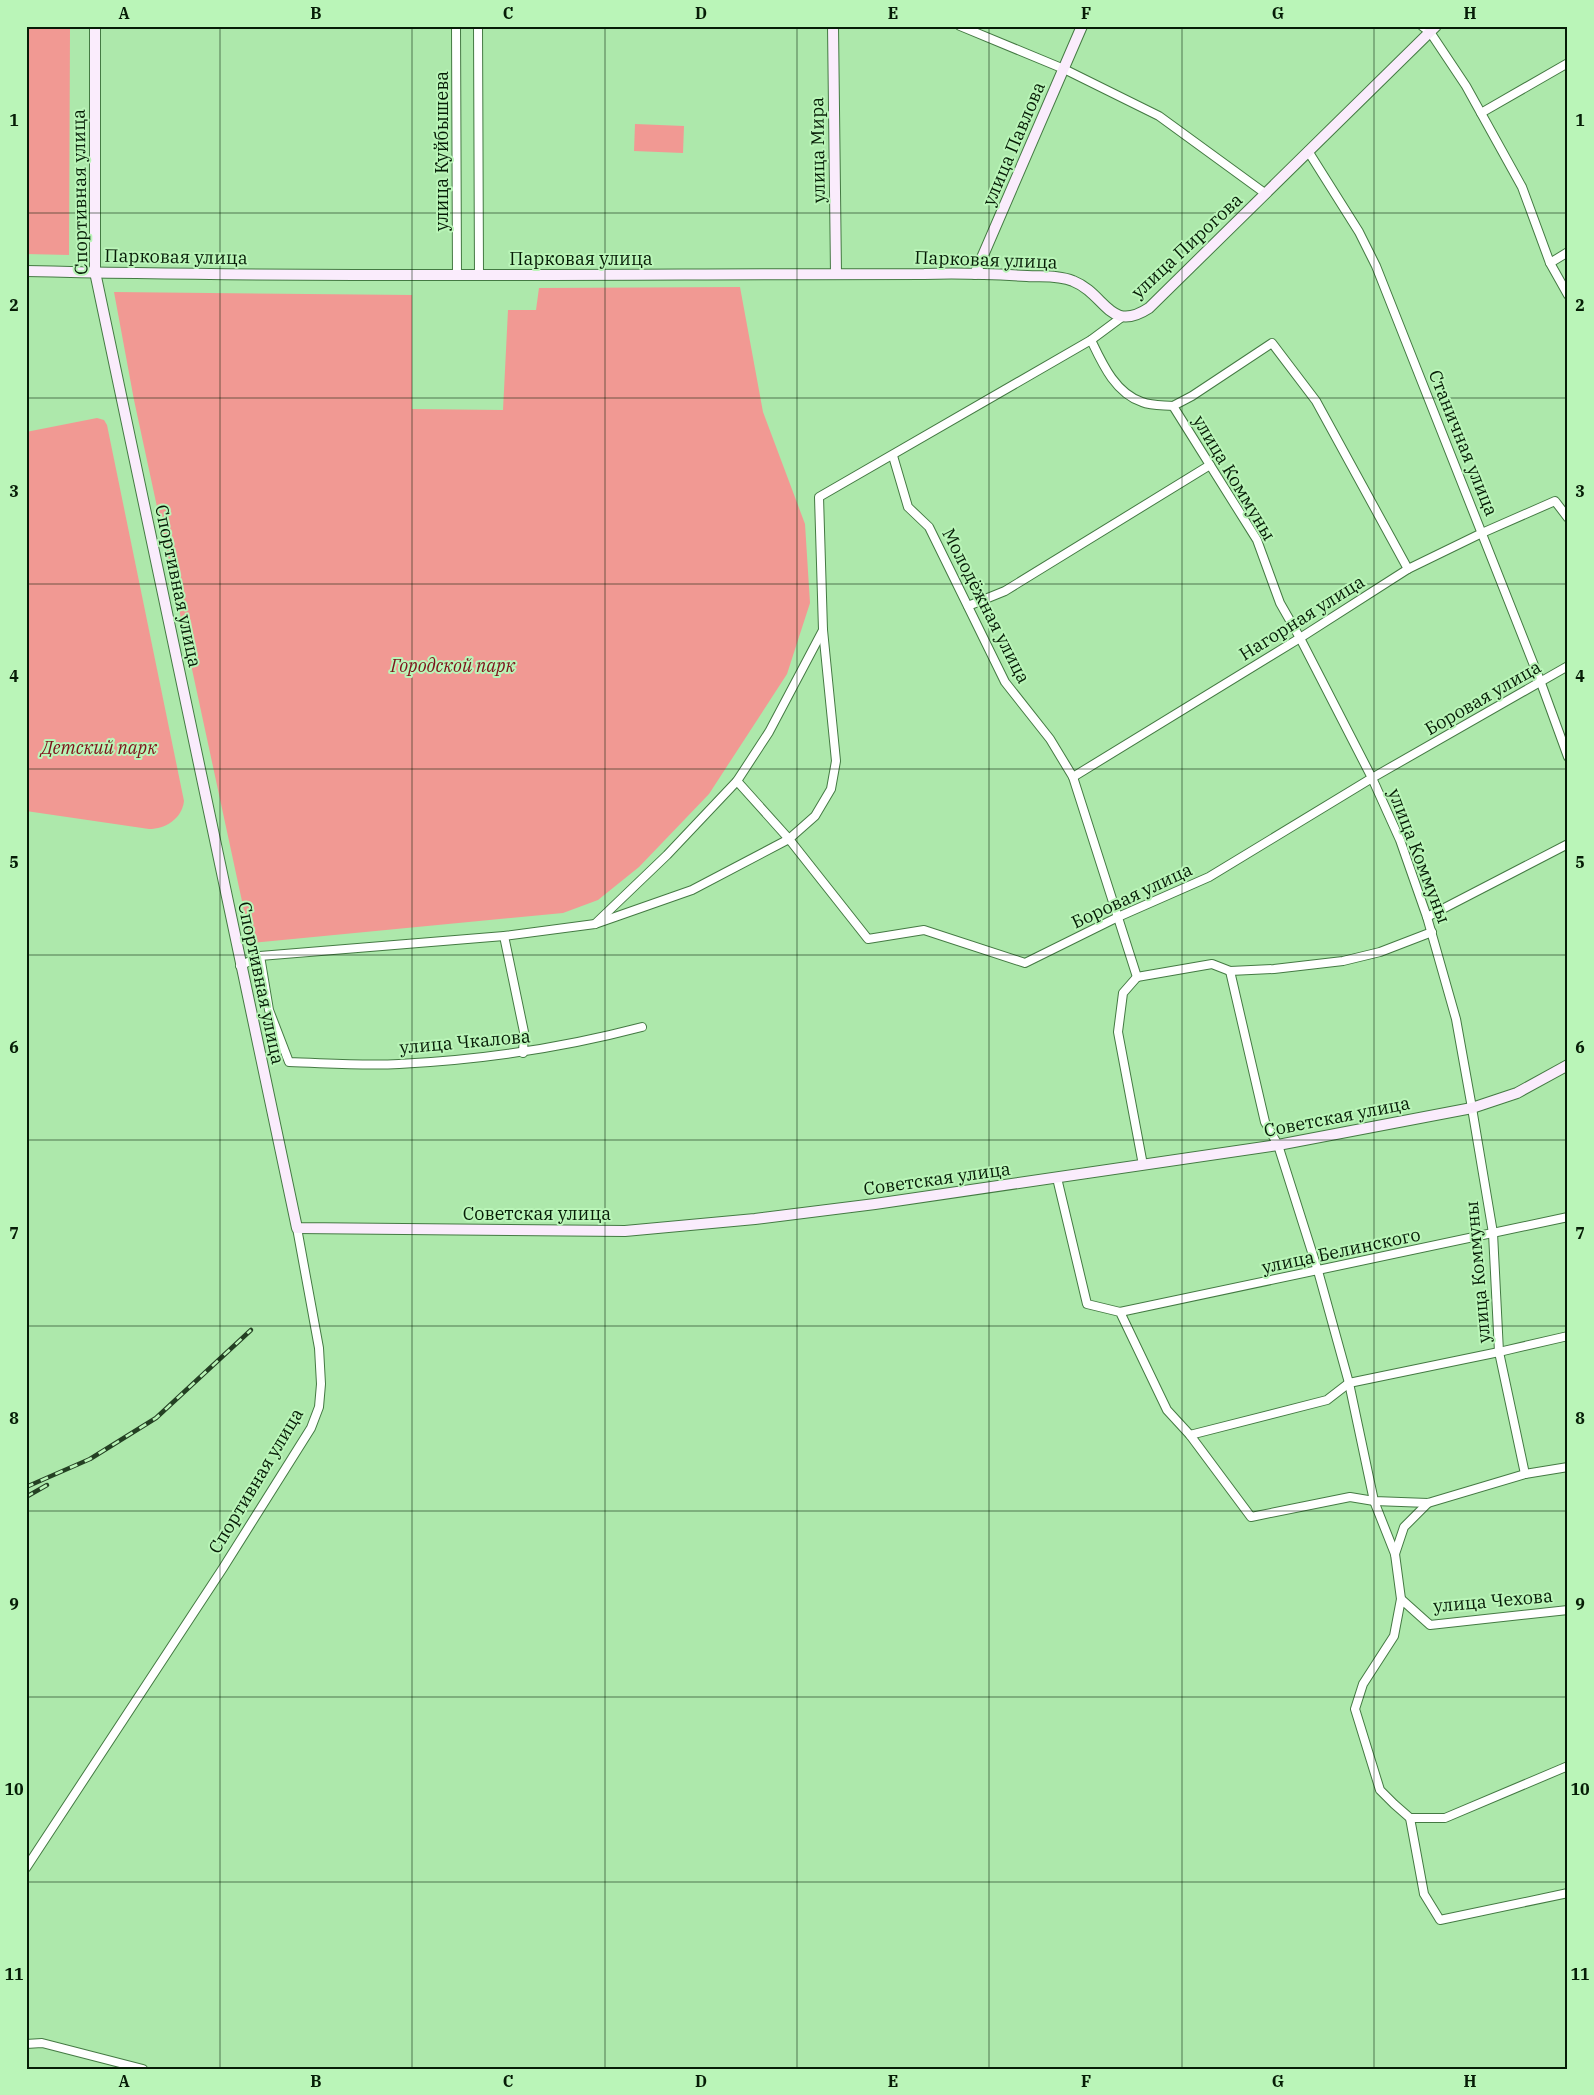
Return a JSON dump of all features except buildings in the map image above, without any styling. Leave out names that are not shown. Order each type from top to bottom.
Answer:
[{"type":"street","name":"Спортивная улица","points":[[26,1868],[223,1568],[310,1428],[319,1407],[321,1384],[319,1348],[297,1228],[240,966],[95,272],[95,26]]},
{"type":"street","name":"улица Куйбышева","points":[[456,26],[457,276]]},
{"type":"street","name":"улица Куйбышева","points":[[478,26],[479,276]]},
{"type":"street","name":"улица Мира","points":[[833,26],[836,274]]},
{"type":"street","points":[[960,26],[1064,68],[1160,116],[1266,194]]},
{"type":"street","name":"улица Павлова","points":[[975,274],[1082,26]]},
{"type":"street","points":[[1430,28],[1466,86],[1522,187],[1550,263],[1568,295]]},
{"type":"street","name":"улица Пирогова","points":[[823,630],[819,497],[1091,340],[1122,317],[1139,314],[1149,308],[1266,194],[1430,28]]},
{"type":"street","points":[[1481,113],[1568,63]]},
{"type":"street","name":"Станичная улица","points":[[1308,151],[1359,232],[1376,266],[1541,683],[1568,757]]},
{"type":"street","points":[[1550,263],[1568,252]]},
{"type":"street","name":"Парковая улица","points":[[26,270],[457,276],[975,274],[1065,278],[1087,289],[1114,314],[1122,317]]},
{"type":"street","name":"улица Коммуны","points":[[1091,340],[1102,364],[1117,385],[1130,396],[1142,402],[1173,406],[1257,540],[1280,603],[1372,778],[1400,840],[1432,932],[1456,1018],[1493,1233],[1500,1352],[1526,1474]]},
{"type":"street","points":[[1173,406],[1192,396],[1272,343],[1316,401],[1408,569]]},
{"type":"street","name":"Молодёжная улица","points":[[892,456],[908,507],[928,527],[1005,682],[1050,739],[1073,777],[1137,977]]},
{"type":"street","points":[[968,606],[1005,591],[1210,465]]},
{"type":"street","name":"Нагорная улица","points":[[1073,777],[1300,638],[1408,569],[1482,533],[1556,501],[1568,518]]},
{"type":"street","points":[[240,966],[260,956],[504,936],[595,924],[692,890],[789,839],[815,816],[831,789],[836,761],[823,630]]},
{"type":"street","points":[[595,924],[667,855],[736,781],[769,732],[823,630]]},
{"type":"street","name":"Боровая улица","points":[[736,781],[789,839],[868,939],[924,930],[1025,963],[1118,917],[1208,877],[1372,778],[1568,666]]},
{"type":"street","points":[[1427,917],[1568,844]]},
{"type":"street","points":[[1143,1165],[1118,1032],[1123,993],[1137,977],[1212,964],[1230,971],[1274,969],[1343,961],[1380,952],[1432,932]]},
{"type":"street","points":[[504,936],[524,1032],[523,1053]]},
{"type":"street","name":"улица Чкалова","points":[[260,956],[269,1010],[289,1062],[398,1064],[523,1053],[602,1038],[642,1027]]},
{"type":"street","points":[[1230,971],[1265,1122],[1278,1145],[1318,1271],[1349,1383],[1374,1501],[1395,1554],[1401,1599],[1394,1636],[1363,1684],[1355,1709],[1380,1790],[1410,1818],[1424,1894],[1440,1920],[1568,1893]]},
{"type":"street","name":"Советская улица","points":[[297,1228],[625,1231],[755,1219],[875,1204],[1278,1145],[1472,1108],[1517,1093],[1568,1065]]},
{"type":"street","points":[[1057,1178],[1087,1304],[1120,1312],[1167,1410],[1190,1435],[1251,1517],[1350,1497],[1374,1501],[1428,1503],[1526,1474],[1568,1467]]},
{"type":"street","name":"улица Белинского","points":[[1120,1312],[1568,1217]]},
{"type":"street","points":[[1190,1435],[1327,1400],[1349,1383],[1568,1336]]},
{"type":"street","points":[[1395,1554],[1404,1527],[1428,1503]]},
{"type":"street","name":"улица Чехова","points":[[1401,1599],[1430,1625],[1568,1610]]},
{"type":"street","points":[[1410,1818],[1445,1818],[1568,1766]]},
{"type":"street","points":[[26,2044],[42,2043],[142,2069]]},
{"type":"green space","points":[[26,26],[62,26],[62,29],[70,29],[69,255],[26,254]]},
{"type":"green space","points":[[635,124],[684,126],[683,153],[634,151]]},
{"type":"green space","name":"Городской парк","points":[[740,287],[763,412],[805,524],[810,603],[787,674],[709,794],[639,867],[598,900],[563,913],[251,943],[134,400],[114,292],[412,295],[412,409],[503,410],[508,310],[536,310],[539,288]]},
{"type":"green space","name":"Детский парк","points":[[97,418],[104,420],[107,425],[184,801],[180,813],[172,822],[155,829],[26,811],[26,432]]},
{"type":"railway","points":[[26,1487],[90,1459],[156,1418],[251,1330]]},
{"type":"railway","points":[[26,1497],[47,1485]]}]
